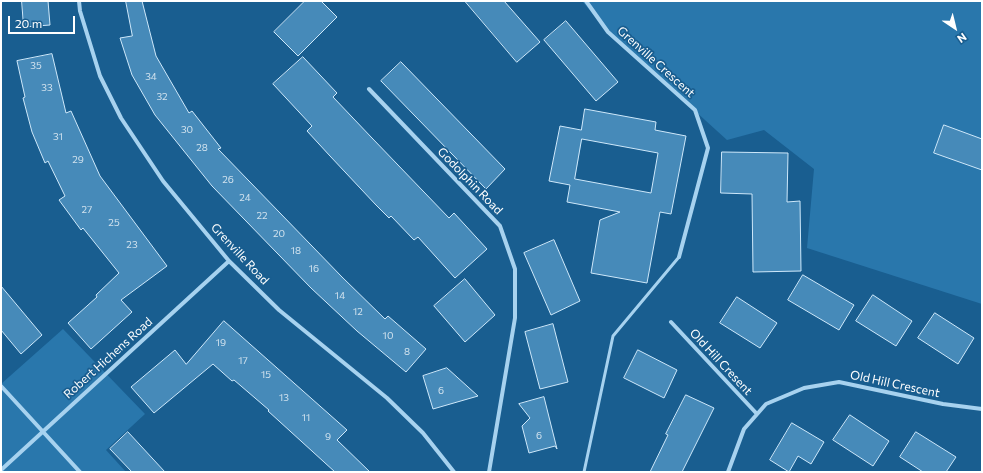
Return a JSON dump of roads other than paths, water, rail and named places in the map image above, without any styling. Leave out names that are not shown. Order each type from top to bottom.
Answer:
[{"type":"street","name":"Grenville Road","points":[[79,1],[80,11],[100,76],[121,118],[163,181],[230,261],[279,310],[387,398],[423,433],[454,472]]},
{"type":"street","name":"Grenville Crescent","points":[[586,1],[608,32],[695,110],[706,140],[708,148],[679,257]]},
{"type":"street","name":"Godolphin Road","points":[[369,89],[500,226],[515,270],[515,318],[490,472]]},
{"type":"street","name":"Robert Hichens Road","points":[[1,470],[230,261]]},
{"type":"street","name":"Old Hill Cresent","points":[[672,322],[757,414]]},
{"type":"street","name":"Old Hill Crescent","points":[[728,472],[744,429],[766,404],[804,388],[839,382],[943,404],[982,409]]},
{"type":"street","points":[[1,386],[80,472]]},
{"type":"lane","points":[[584,472],[613,336],[679,257]]}]
